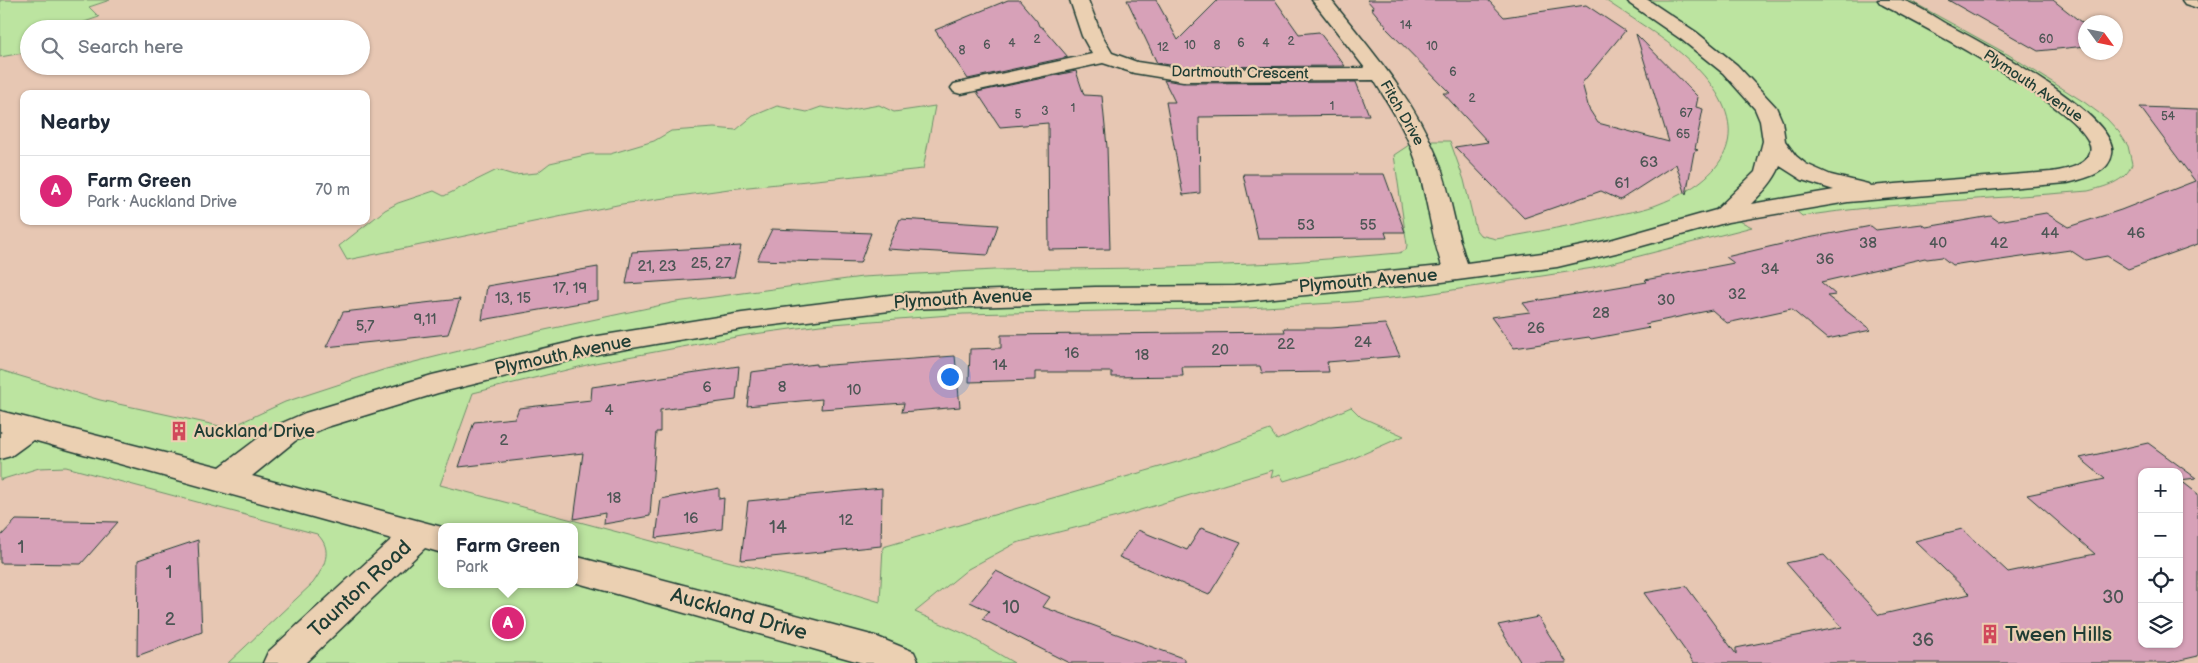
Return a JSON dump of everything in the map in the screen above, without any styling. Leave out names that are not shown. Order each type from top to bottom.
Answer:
[{"type":"street","points":[[961,88],[1104,56],[1092,36],[1079,0]]},
{"type":"street","name":"Fitch Drive","points":[[1321,0],[1380,74],[1414,128],[1424,150],[1448,250],[1457,272]]},
{"type":"street","name":"Plymouth Avenue","points":[[1636,0],[1702,46],[1742,81],[1765,107],[1771,121],[1774,141],[1772,158],[1766,174],[1725,215]]},
{"type":"street","name":"Plymouth Avenue","points":[[225,480],[284,434],[316,420],[424,387],[592,346],[777,316],[906,301],[1055,295],[1234,294],[1457,272],[1557,259],[1615,246],[1725,215],[1848,195],[2065,177],[2085,170],[2093,165],[2100,156],[2102,149],[2099,138],[2092,127],[2053,96],[1966,42],[1887,0]]},
{"type":"street","points":[[2191,0],[2198,3]]},
{"type":"street","name":"Dartmouth Crescent","points":[[1104,56],[1134,67],[1183,75],[1380,74]]},
{"type":"street","points":[[974,68],[988,82]]},
{"type":"street","name":"Plymouth Avenue","points":[[1774,141],[1778,150],[1785,158],[1812,175],[1850,187],[1891,191]]},
{"type":"street","points":[[0,448],[14,424],[225,480],[429,538]]},
{"type":"street","name":"Taunton Road","points":[[281,663],[429,538]]},
{"type":"street","name":"Auckland Drive","points":[[578,570],[875,651],[901,663]]},
{"type":"green space","points":[[0,0],[110,0],[89,7],[99,17],[90,20],[20,20],[20,54],[0,57]]},
{"type":"green space","points":[[1605,0],[1909,0],[2009,55],[2084,102],[2107,119],[2119,132],[2128,146],[2132,164],[2125,175],[2114,183],[2088,191],[1909,204],[1802,216],[1794,209],[1727,215],[1752,227],[1593,268],[1421,295],[1351,302],[1247,308],[963,314],[820,325],[747,335],[595,363],[473,393],[440,485],[810,581],[880,602],[883,547],[1191,458],[1270,430],[1277,440],[1351,407],[1361,417],[1404,436],[1345,462],[1284,481],[1280,474],[1271,478],[1273,470],[1117,517],[1016,543],[968,569],[915,612],[967,635],[1014,663],[228,663],[313,583],[321,571],[326,558],[325,546],[317,534],[66,467],[39,468],[0,480],[0,370],[100,400],[229,428],[285,402],[386,369],[540,331],[676,302],[862,277],[994,270],[1144,268],[1279,263],[1399,253],[1406,250],[1407,245],[1394,155],[1415,141],[1450,141],[1464,180],[1476,230],[1480,235],[1496,239],[1648,208],[1680,195],[1713,171],[1723,156],[1729,140],[1728,122],[1722,103],[1709,82],[1687,58],[1646,27]]},
{"type":"green space","points":[[879,105],[894,112],[935,106],[923,169],[729,189],[622,204],[347,260],[339,246],[366,225],[370,225],[370,222],[385,210],[398,203],[434,191],[444,196],[497,170],[514,175],[537,173],[550,163],[590,154],[610,154],[654,141],[671,131],[714,128],[736,130],[753,116],[777,106],[807,112],[821,107],[846,111]]},
{"type":"building","points":[[1008,0],[1019,0],[1039,26],[1043,28],[1068,57],[968,79],[935,30]]},
{"type":"building","points":[[1127,0],[1156,0],[1178,40],[1218,0],[1275,0],[1299,34],[1319,32],[1345,66],[1183,67],[1157,63]]},
{"type":"building","points":[[1367,0],[1488,0],[1504,17],[1586,5],[1625,31],[1582,83],[1589,109],[1598,123],[1669,142],[1636,34],[1698,97],[1696,107],[1703,109],[1695,149],[1698,150],[1694,152],[1686,195],[1676,164],[1620,200],[1601,191],[1524,218],[1455,147],[1488,142],[1443,93],[1450,93],[1385,27]]},
{"type":"building","points":[[1948,0],[2053,0],[2078,20],[2078,47],[2038,51]]},
{"type":"building","points":[[1076,71],[1084,95],[1102,96],[1107,147],[1110,249],[1049,250],[1048,123],[1000,127],[977,92]]},
{"type":"building","points":[[1164,80],[1183,83],[1356,82],[1369,115],[1199,117],[1200,193],[1183,195],[1166,102],[1175,102]]},
{"type":"building","points":[[2140,107],[2198,109],[2198,244],[2128,269],[2107,256],[2085,260],[2070,250],[1973,264],[1971,262],[1952,265],[1942,257],[1925,258],[1821,282],[1836,295],[1827,296],[1871,330],[1827,339],[1791,309],[1727,323],[1712,310],[1645,324],[1649,328],[1591,339],[1589,337],[1514,348],[1491,317],[1530,312],[1523,303],[1647,282],[1645,280],[1734,263],[1726,257],[1803,239],[1871,226],[1876,230],[1922,224],[1926,227],[1991,216],[1998,221],[2046,213],[2068,227],[2121,210],[2195,181]]},
{"type":"building","points":[[1243,174],[1384,174],[1405,232],[1385,232],[1387,238],[1258,239]]},
{"type":"building","points":[[900,219],[998,225],[988,255],[887,249]]},
{"type":"building","points":[[772,229],[871,233],[860,263],[757,260]]},
{"type":"building","points":[[741,246],[734,277],[626,284],[632,252]]},
{"type":"building","points":[[598,267],[598,300],[482,320],[487,286]]},
{"type":"building","points":[[460,299],[448,334],[326,347],[343,312]]},
{"type":"building","points":[[1385,324],[1400,356],[1327,362],[1329,372],[1262,373],[1260,366],[1182,367],[1183,376],[1112,377],[1112,372],[1035,372],[1035,380],[969,382],[970,349],[1001,348],[1001,335],[1285,332],[1284,328],[1331,328]]},
{"type":"building","points":[[955,356],[960,407],[902,412],[904,403],[821,409],[822,399],[747,406],[751,372],[816,364],[816,366]]},
{"type":"building","points":[[739,366],[736,400],[660,410],[660,432],[656,432],[650,516],[604,524],[605,513],[574,519],[583,453],[459,467],[474,422],[515,418],[519,408],[591,400],[592,387]]},
{"type":"building","points":[[2148,443],[2182,468],[2138,468],[2138,648],[2183,648],[2183,482],[2198,494],[2198,656],[2168,663],[1694,663],[1644,593],[1686,586],[1736,654],[1736,648],[1842,627],[1786,563],[1824,555],[1879,615],[1970,594],[1915,541],[1962,529],[2008,572],[2095,554],[2027,495],[2105,479],[2080,458]]},
{"type":"building","points":[[2183,469],[2196,478],[2183,480]]},
{"type":"building","points":[[719,488],[719,499],[724,498],[722,529],[656,538],[661,499]]},
{"type":"building","points":[[882,488],[881,546],[741,560],[748,501]]},
{"type":"building","points":[[16,520],[118,522],[81,564],[0,563],[0,537]]},
{"type":"building","points":[[1201,528],[1241,543],[1209,595],[1119,557],[1138,530],[1187,550]]},
{"type":"building","points":[[198,540],[202,632],[137,656],[138,560]]},
{"type":"building","points":[[996,571],[1050,597],[1043,607],[1185,659],[1185,663],[1069,663],[982,619],[989,611],[970,602]]},
{"type":"building","points":[[1538,617],[1567,663],[1521,663],[1498,625]]},
{"type":"place","name":"Auckland Drive","points":[[179,431]]},
{"type":"place","name":"Farm Green","points":[[508,623]]},
{"type":"place","name":"Tween Hills","points":[[1990,634]]}]
